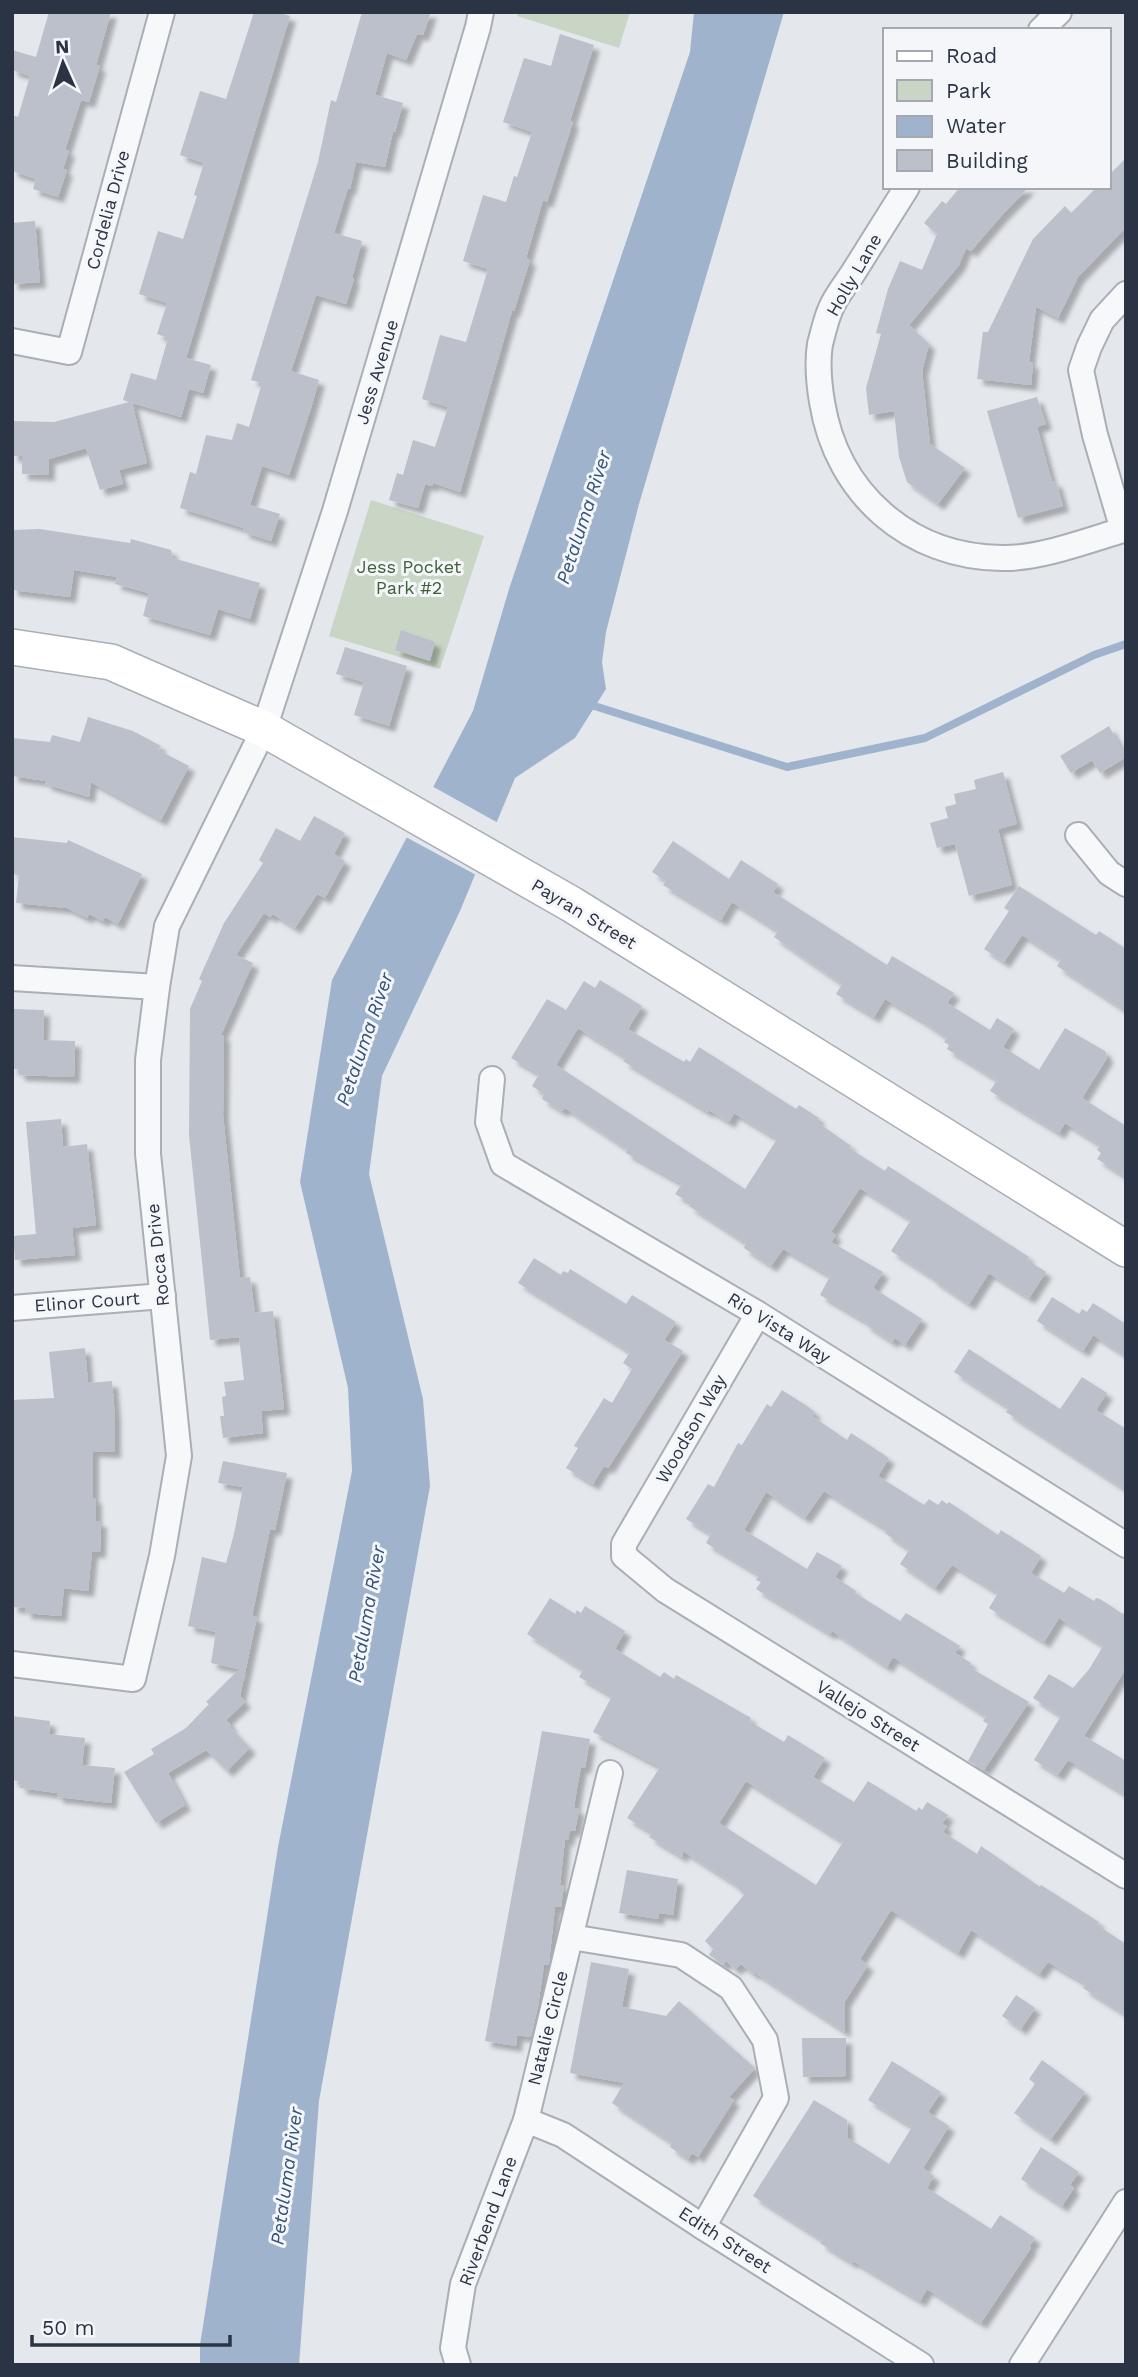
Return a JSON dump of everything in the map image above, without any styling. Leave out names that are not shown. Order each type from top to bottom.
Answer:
[{"type":"main road","name":"Payran Street","points":[[12,647],[111,662],[264,729],[571,904],[1126,1249]]},
{"type":"street","name":"Cordelia Drive","points":[[12,341],[69,352],[162,12]]},
{"type":"street","name":"Jess Avenue","points":[[264,729],[339,498],[409,267],[481,12]]},
{"type":"street","points":[[1043,28],[1059,12]]},
{"type":"street","name":"Holly Lane","points":[[906,189],[830,309],[820,346],[820,384],[826,422],[839,460],[863,495],[893,523],[923,541],[957,553],[1003,559],[1049,551],[1125,530]]},
{"type":"street","points":[[1125,530],[1095,435],[1081,370],[1102,320],[1126,293]]},
{"type":"street","name":"Rocca Drive","points":[[12,1664],[133,1679],[162,1556],[179,1456],[148,1154],[148,1060],[157,987],[167,926],[264,729]]},
{"type":"street","points":[[1078,835],[1109,873],[1126,884]]},
{"type":"street","points":[[12,978],[157,987]]},
{"type":"street","name":"Rio Vista Way","points":[[492,1079],[488,1122],[503,1164],[758,1314],[1126,1545]]},
{"type":"street","name":"Elinor Court","points":[[12,1308],[163,1296]]},
{"type":"street","name":"Woodson Way","points":[[624,1544],[758,1314]]},
{"type":"street","name":"Vallejo Street","points":[[624,1544],[624,1556],[665,1590],[1126,1876]]},
{"type":"street","name":"Natalie Circle","points":[[526,2120],[610,1773]]},
{"type":"street","points":[[571,1937],[681,1955],[731,1988],[765,2039],[776,2098],[703,2227]]},
{"type":"street","name":"Edith Street","points":[[526,2120],[563,2135],[921,2365]]},
{"type":"street","name":"Riverbend Lane","points":[[458,2365],[453,2348],[463,2284],[526,2120]]},
{"type":"street","points":[[1022,2365],[1126,2202]]},
{"type":"green space","points":[[518,12],[630,12],[619,48],[517,16]]},
{"type":"green space","name":"Jess Pocket Park #2","points":[[371,500],[484,536],[440,669],[329,636]]},
{"type":"water","name":"Petaluma River","points":[[694,12],[784,12],[639,504],[606,632],[602,662],[606,689],[575,738],[515,778],[460,911],[382,1076],[369,1174],[423,1399],[430,1486],[319,2101],[299,2365],[200,2365],[200,2345],[278,1847],[352,1471],[348,1388],[300,1182],[332,980],[473,711],[509,589],[690,52]]},
{"type":"pier","points":[[430,785],[500,824],[478,876],[404,836]]},
{"type":"building","points":[[49,12],[111,12],[96,65],[100,66],[89,102],[81,100],[65,150],[69,151],[63,169],[67,170],[58,197],[33,189],[36,179],[12,171],[12,115],[18,117],[30,76],[12,70],[12,50],[36,57]]},
{"type":"building","points":[[254,12],[278,12],[290,16],[186,358],[211,365],[203,393],[189,389],[181,417],[132,403],[147,463],[119,470],[123,484],[100,490],[86,448],[49,459],[49,475],[22,474],[22,456],[12,456],[12,421],[54,422],[129,402],[123,400],[131,373],[156,380],[168,338],[157,334],[167,303],[139,294],[158,231],[183,239],[197,196],[194,195],[204,163],[180,155],[200,91],[226,99]]},
{"type":"building","points":[[362,12],[431,12],[423,35],[417,34],[406,60],[387,53],[375,95],[403,103],[385,167],[356,162],[350,189],[348,188],[334,233],[362,241],[352,278],[354,279],[346,304],[316,295],[291,371],[319,380],[311,408],[289,475],[262,466],[250,505],[280,514],[271,541],[243,532],[244,528],[180,508],[190,472],[196,474],[206,435],[232,440],[237,423],[249,427],[262,383],[251,380],[318,162],[331,100],[336,102]]},
{"type":"building","points":[[560,34],[594,45],[547,202],[543,200],[526,258],[530,260],[512,311],[460,492],[433,483],[432,486],[425,484],[418,508],[389,500],[397,473],[403,475],[413,440],[435,447],[448,407],[422,399],[440,335],[466,342],[488,269],[463,261],[483,195],[506,202],[532,132],[503,122],[524,58],[551,66]]},
{"type":"building","points":[[1126,158],[1126,227],[1078,277],[1058,318],[1036,307],[1029,362],[1033,363],[1031,385],[977,379],[983,332],[988,332],[1033,239],[1065,206],[1071,213],[1095,189],[1110,189],[1110,174]]},
{"type":"building","points":[[958,189],[1027,189],[971,251],[966,248],[959,265],[909,325],[929,344],[922,371],[930,444],[965,468],[938,504],[907,482],[899,457],[894,411],[869,415],[866,388],[881,334],[876,333],[888,289],[900,261],[922,270],[937,234],[924,223],[942,201],[946,204]]},
{"type":"building","points":[[35,221],[40,282],[12,284],[12,223]]},
{"type":"building","points":[[1037,397],[1046,424],[1037,427],[1052,482],[1056,481],[1063,506],[1018,518],[987,411]]},
{"type":"building","points":[[40,529],[130,543],[131,539],[171,550],[173,558],[260,583],[250,619],[218,609],[210,635],[143,616],[149,593],[115,584],[117,577],[74,570],[70,597],[12,590],[12,530]]},
{"type":"building","points":[[401,630],[435,642],[430,661],[395,650]]},
{"type":"building","points":[[345,647],[407,666],[389,726],[354,715],[364,682],[336,674]]},
{"type":"building","points":[[88,717],[133,731],[161,746],[158,750],[189,766],[161,820],[91,782],[89,797],[45,784],[46,781],[12,776],[12,738],[50,742],[52,735],[80,742]]},
{"type":"building","points":[[1109,726],[1126,757],[1100,773],[1092,760],[1071,773],[1060,756]]},
{"type":"building","points":[[1003,772],[1017,824],[998,829],[1012,885],[969,896],[955,844],[937,848],[930,823],[948,818],[945,807],[956,804],[954,794],[976,789],[974,780]]},
{"type":"building","points":[[314,816],[345,833],[334,854],[345,861],[325,898],[317,894],[295,928],[273,914],[270,917],[264,913],[236,955],[253,963],[221,1035],[224,1035],[223,1115],[240,1278],[250,1277],[255,1313],[273,1311],[284,1409],[261,1411],[263,1433],[223,1438],[220,1416],[224,1416],[224,1382],[244,1380],[239,1337],[210,1340],[189,1135],[190,1009],[202,981],[199,979],[224,923],[263,863],[259,860],[276,828],[300,841]]},
{"type":"building","points":[[12,837],[67,843],[68,840],[142,874],[118,924],[105,917],[103,921],[89,914],[87,918],[67,908],[16,903],[19,875],[12,874]]},
{"type":"building","points":[[673,841],[729,879],[741,860],[778,884],[773,892],[887,965],[892,956],[954,993],[947,1003],[990,1030],[997,1018],[1014,1029],[1003,1047],[1039,1070],[1065,1028],[1105,1051],[1107,1058],[1082,1098],[1126,1126],[1126,1177],[1097,1159],[1101,1153],[1097,1150],[1100,1145],[1065,1123],[1059,1133],[990,1091],[997,1080],[947,1049],[949,1045],[944,1042],[947,1038],[921,1020],[885,999],[874,1017],[836,994],[842,984],[774,937],[778,931],[732,902],[721,920],[663,885],[666,881],[652,872]]},
{"type":"building","points":[[1019,886],[1096,935],[1099,931],[1126,949],[1126,1011],[1057,966],[1061,960],[1022,935],[1004,962],[984,949],[1009,911],[1004,908]]},
{"type":"building","points":[[600,980],[642,1006],[628,1029],[684,1062],[686,1059],[690,1062],[699,1047],[796,1109],[799,1105],[819,1118],[817,1122],[851,1146],[849,1148],[885,1171],[888,1166],[1029,1257],[1027,1260],[1046,1272],[1029,1298],[989,1273],[969,1304],[891,1251],[911,1220],[860,1188],[831,1232],[836,1235],[831,1242],[883,1272],[873,1288],[922,1319],[905,1345],[895,1338],[892,1342],[865,1324],[866,1322],[820,1295],[830,1276],[783,1249],[771,1266],[744,1248],[746,1243],[675,1194],[682,1184],[626,1153],[627,1149],[565,1108],[562,1111],[542,1099],[544,1094],[532,1086],[539,1074],[511,1058],[547,999],[566,1010],[584,981],[595,988]],"holes":[[[578,1028],[626,1058],[623,1061],[708,1112],[709,1110],[729,1122],[734,1113],[777,1139],[745,1189],[556,1065]]]},
{"type":"building","points":[[14,1009],[44,1010],[43,1040],[75,1041],[74,1077],[19,1075],[18,1069],[12,1069]]},
{"type":"building","points":[[61,1119],[63,1147],[87,1144],[96,1225],[72,1228],[75,1255],[15,1260],[13,1236],[36,1234],[26,1122]]},
{"type":"building","points":[[534,1258],[561,1275],[563,1271],[568,1273],[570,1269],[626,1304],[632,1295],[676,1322],[664,1340],[683,1351],[608,1468],[604,1466],[593,1484],[566,1468],[578,1448],[574,1446],[604,1398],[612,1403],[632,1369],[623,1363],[630,1352],[518,1283]]},
{"type":"building","points":[[1052,1297],[1079,1314],[1082,1309],[1087,1312],[1093,1303],[1126,1324],[1126,1356],[1093,1335],[1083,1351],[1037,1321]]},
{"type":"building","points":[[85,1348],[88,1383],[112,1381],[115,1416],[115,1452],[93,1451],[93,1498],[96,1498],[96,1521],[101,1521],[100,1552],[92,1552],[88,1591],[64,1588],[61,1616],[25,1613],[26,1608],[12,1607],[12,1400],[54,1398],[49,1352]]},
{"type":"building","points":[[969,1349],[1060,1409],[1082,1377],[1107,1393],[1096,1410],[1126,1429],[1126,1490],[1006,1412],[1009,1408],[954,1372]]},
{"type":"building","points":[[782,1390],[815,1412],[812,1416],[847,1440],[851,1433],[889,1458],[878,1476],[924,1505],[929,1499],[938,1505],[942,1500],[947,1504],[949,1502],[998,1535],[1001,1530],[1041,1556],[1031,1573],[1064,1593],[1069,1586],[1094,1601],[1096,1598],[1100,1599],[1123,1614],[1126,1610],[1126,1668],[1084,1736],[1126,1761],[1126,1795],[1068,1760],[1058,1775],[1034,1760],[1061,1716],[1033,1698],[1049,1674],[1073,1688],[1090,1668],[1103,1646],[1059,1618],[1044,1642],[989,1608],[998,1593],[952,1565],[935,1588],[900,1564],[909,1550],[885,1533],[887,1530],[824,1491],[805,1518],[766,1492],[744,1530],[807,1569],[817,1552],[842,1566],[835,1577],[856,1591],[855,1593],[900,1621],[906,1613],[960,1646],[955,1653],[971,1663],[969,1667],[1029,1702],[984,1770],[968,1761],[988,1724],[983,1721],[986,1716],[893,1657],[887,1667],[832,1631],[830,1634],[756,1589],[761,1582],[756,1580],[759,1575],[706,1543],[711,1534],[686,1519],[708,1484],[714,1487],[738,1443],[742,1445],[767,1404],[771,1407]]},
{"type":"building","points":[[223,1461],[287,1473],[275,1530],[270,1529],[252,1616],[257,1617],[240,1696],[245,1702],[226,1720],[250,1748],[227,1771],[206,1750],[168,1773],[185,1805],[156,1823],[124,1772],[154,1754],[151,1749],[186,1728],[209,1704],[206,1702],[239,1669],[211,1663],[216,1632],[188,1626],[202,1557],[226,1563],[234,1534],[243,1487],[218,1483]]},
{"type":"building","points":[[550,1598],[575,1614],[577,1610],[581,1613],[585,1606],[625,1631],[615,1649],[660,1677],[664,1672],[674,1679],[676,1675],[751,1718],[749,1721],[784,1742],[788,1735],[825,1758],[813,1777],[854,1802],[868,1781],[916,1811],[919,1807],[922,1810],[927,1802],[948,1815],[942,1824],[947,1826],[943,1832],[977,1854],[981,1846],[1040,1887],[1041,1885],[1099,1922],[1097,1925],[1126,1944],[1126,2015],[1083,1988],[1086,1984],[1048,1962],[1039,1974],[971,1930],[958,1953],[891,1910],[860,1959],[868,1965],[845,2001],[845,2032],[741,1964],[735,1969],[726,1961],[723,1965],[709,1955],[713,1949],[705,1941],[744,1895],[733,1883],[683,1851],[682,1857],[649,1837],[652,1833],[627,1818],[660,1767],[593,1732],[612,1696],[579,1677],[583,1670],[527,1634]],"holes":[[[746,1781],[843,1842],[816,1885],[719,1823]]]},
{"type":"building","points":[[12,1716],[50,1721],[49,1734],[85,1738],[82,1765],[115,1768],[111,1803],[57,1797],[57,1793],[20,1788],[21,1782],[12,1780]]},
{"type":"building","points":[[542,1731],[590,1739],[585,1768],[581,1767],[577,1788],[574,1808],[579,1809],[575,1831],[570,1830],[568,1840],[565,1839],[560,1885],[564,1885],[561,1907],[555,1907],[549,1963],[544,1965],[531,2037],[517,2035],[516,2046],[485,2041]]},
{"type":"building","points":[[627,1870],[678,1879],[673,1915],[659,1913],[658,1919],[619,1913]]},
{"type":"building","points":[[591,1962],[629,1969],[622,2007],[666,2016],[679,2001],[755,2068],[729,2097],[734,2100],[698,2157],[692,2153],[688,2159],[670,2147],[672,2143],[612,2103],[624,2083],[570,2073]]},
{"type":"building","points":[[1016,1995],[1035,2008],[1021,2029],[1002,2016]]},
{"type":"building","points":[[802,2038],[846,2038],[846,2076],[803,2077]]},
{"type":"building","points":[[1042,2060],[1085,2092],[1051,2139],[1014,2113],[1035,2084],[1029,2079]]},
{"type":"building","points":[[892,2061],[941,2092],[928,2112],[949,2126],[923,2168],[934,2176],[927,2188],[991,2229],[1000,2215],[1035,2238],[981,2323],[927,2289],[920,2301],[820,2243],[822,2240],[753,2196],[814,2100],[847,2120],[848,2138],[889,2164],[912,2127],[868,2100]]},
{"type":"building","points":[[1041,2147],[1079,2172],[1070,2185],[1074,2188],[1062,2206],[1021,2179]]},
{"type":"waterway","points":[[585,703],[787,767],[925,738],[1094,655],[1126,644]]}]
